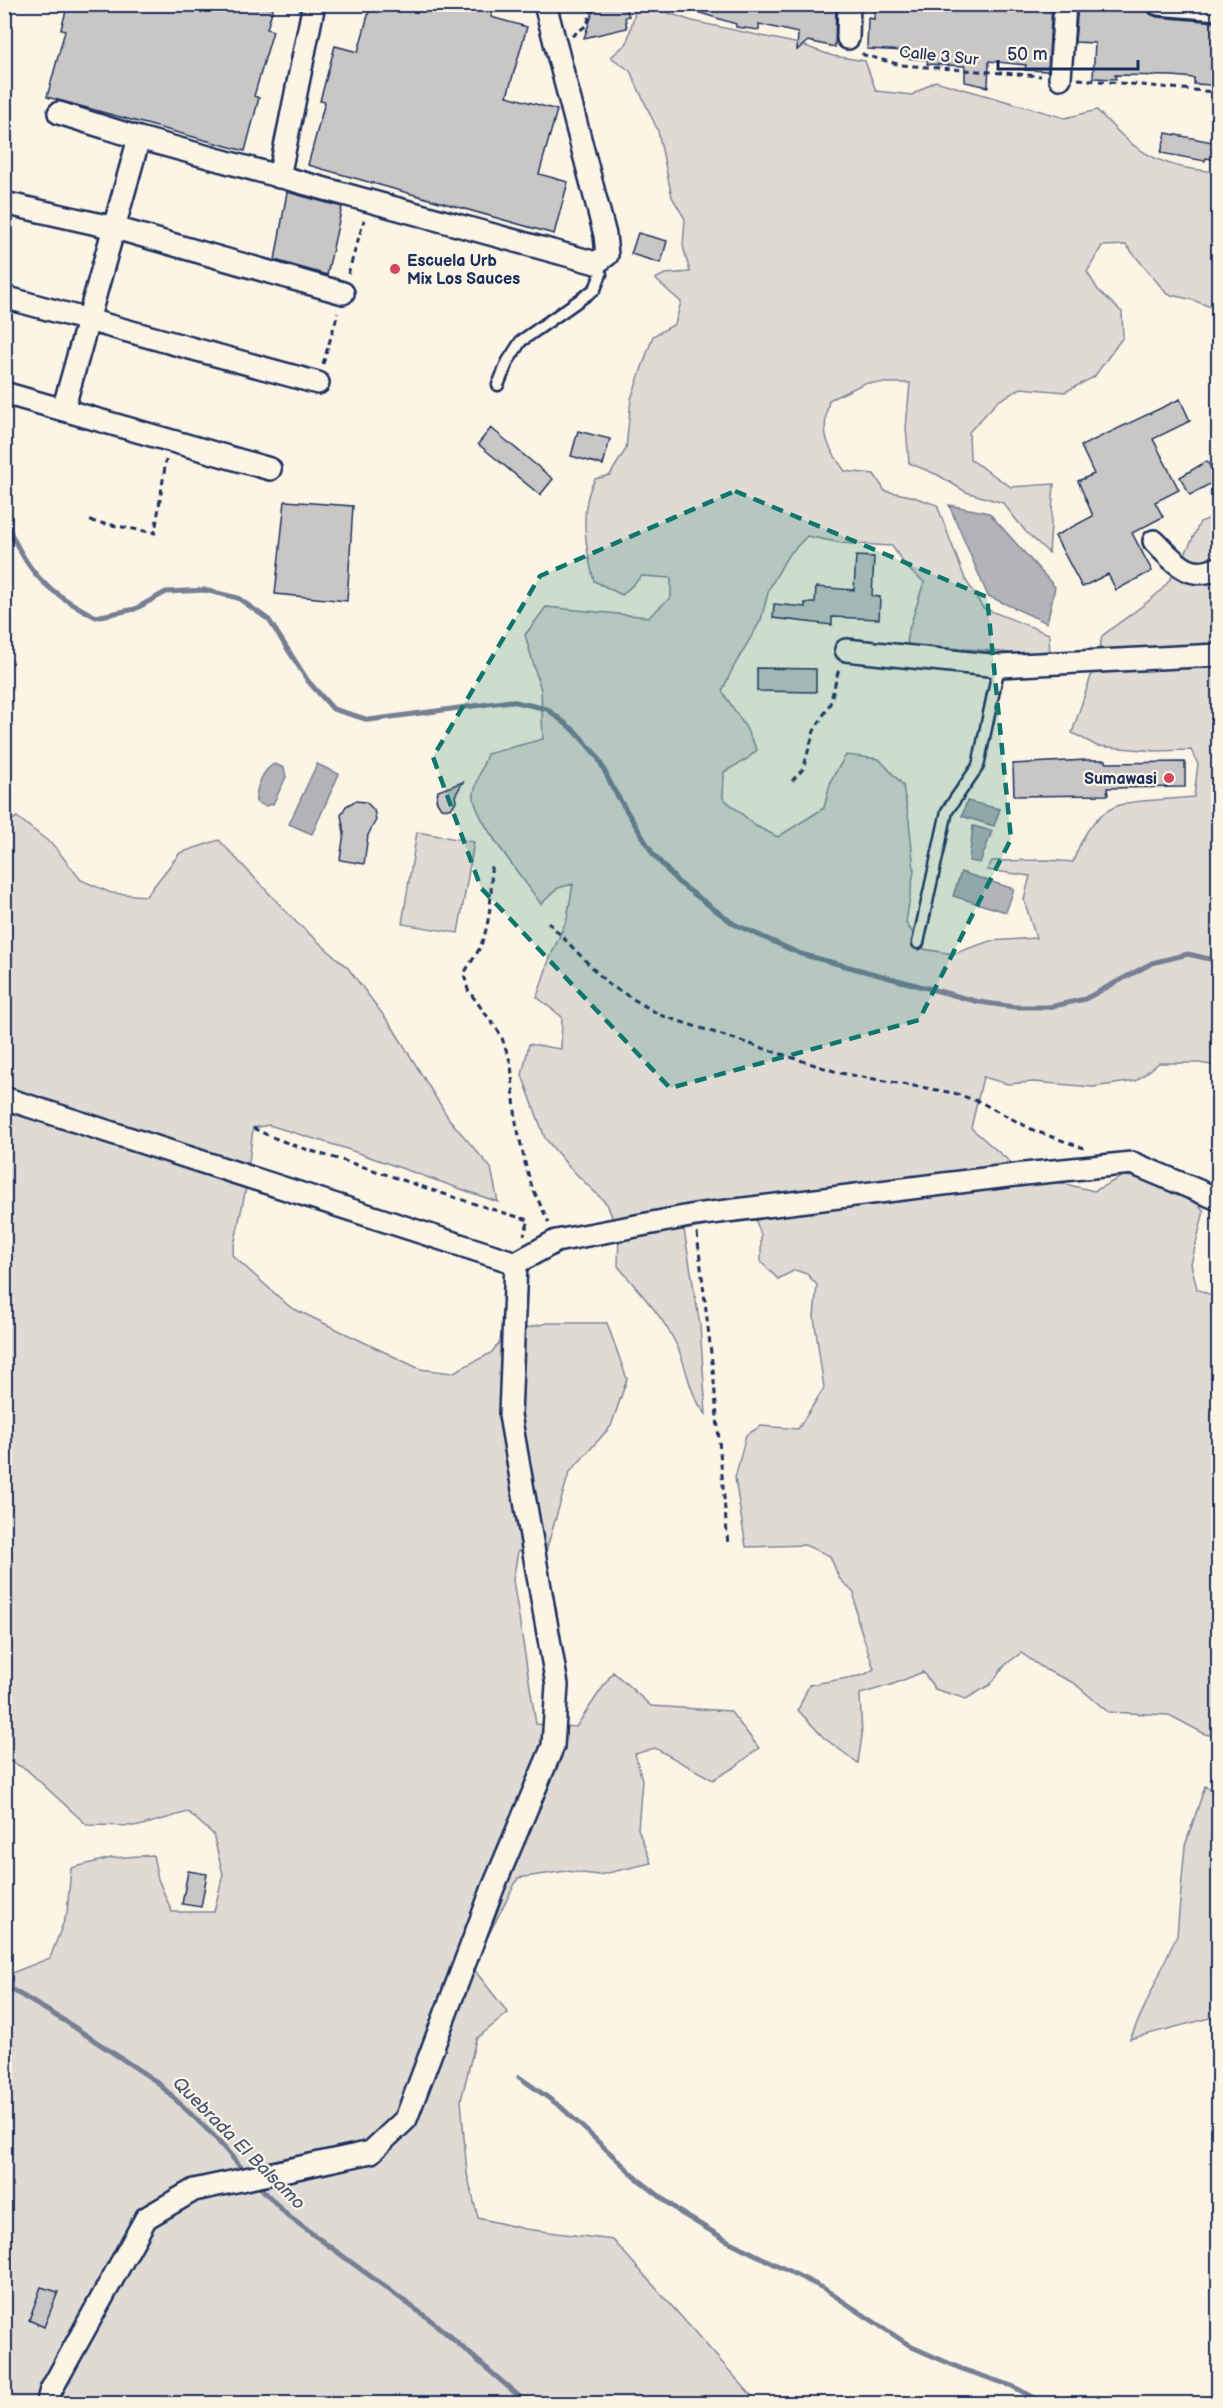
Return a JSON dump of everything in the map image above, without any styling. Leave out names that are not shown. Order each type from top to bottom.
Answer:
[{"type":"street","points":[[279,177],[314,4]]},
{"type":"street","points":[[59,113],[139,138],[596,263],[607,255],[605,235],[545,4]]},
{"type":"street","points":[[848,38],[849,4]]},
{"type":"street","points":[[1060,78],[1065,4]]},
{"type":"street","points":[[1158,4],[1218,9]]},
{"type":"street","points":[[63,410],[139,138]]},
{"type":"street","points":[[4,203],[115,228],[343,293]]},
{"type":"street","points":[[4,297],[318,383]]},
{"type":"street","points":[[4,393],[270,470]]},
{"type":"street","points":[[1154,542],[1182,569],[1208,573],[1218,568]]},
{"type":"street","points":[[846,651],[999,666],[1218,655]]},
{"type":"street","points":[[4,1098],[516,1263],[556,1241],[695,1215],[1132,1163],[1218,1199]]},
{"type":"street","points":[[47,2403],[51,2390],[146,2218],[194,2190],[371,2152],[406,2119],[494,1888],[553,1746],[557,1684],[510,1415],[516,1263]]},
{"type":"lane","points":[[498,385],[508,361],[521,341],[595,289],[601,274],[596,263]]},
{"type":"lane","points":[[918,943],[947,811],[978,766],[999,666]]},
{"type":"path","points":[[555,47],[587,25],[593,4]]},
{"type":"path","name":"Calle 3 Sur","points":[[848,38],[864,55],[901,65],[1214,92],[1218,50]]},
{"type":"path","points":[[90,520],[155,533],[170,441]]},
{"type":"path","points":[[792,781],[802,769],[814,732],[830,704],[835,679],[846,651]]},
{"type":"path","points":[[491,866],[492,896],[486,924],[480,946],[464,974],[468,990],[501,1035],[511,1064],[516,1122],[525,1163],[532,1187],[542,1204],[556,1241]]},
{"type":"path","points":[[548,922],[609,984],[660,1015],[840,1073],[954,1093],[980,1102],[1035,1131],[1089,1149]]},
{"type":"path","points":[[253,1128],[325,1156],[471,1204],[529,1220],[516,1263]]},
{"type":"path","points":[[695,1215],[713,1370],[728,1545]]},
{"type":"highlighted area","points":[[735,491],[987,597],[1011,839],[919,1020],[670,1088],[481,888],[433,757],[540,576]]},
{"type":"shaded area","points":[[636,8],[666,12],[692,21],[799,44],[833,56],[865,61],[876,91],[912,95],[935,81],[1065,118],[1097,110],[1134,146],[1155,158],[1181,167],[1218,173],[1218,310],[1193,300],[1167,294],[1126,245],[1102,246],[1087,272],[1098,290],[1122,312],[1123,337],[1094,377],[1065,392],[1021,388],[998,401],[969,432],[970,459],[1011,487],[1054,484],[1049,553],[1026,532],[1003,503],[966,492],[938,475],[909,463],[906,427],[910,383],[865,383],[829,400],[825,422],[826,438],[845,471],[874,474],[885,491],[911,496],[937,505],[965,579],[983,608],[1049,634],[1050,658],[979,650],[908,647],[907,636],[924,582],[907,568],[892,546],[841,543],[807,536],[787,557],[769,589],[761,620],[722,691],[745,726],[757,750],[747,759],[724,772],[723,798],[756,826],[778,837],[824,808],[831,780],[846,755],[879,759],[903,785],[914,870],[906,923],[924,949],[953,954],[990,941],[1036,938],[1024,900],[1030,876],[987,870],[992,861],[1073,862],[1093,823],[1105,812],[1134,802],[1194,797],[1198,764],[1191,750],[1155,751],[1097,746],[1072,733],[1099,652],[1102,636],[1164,587],[1182,560],[1200,522],[1218,515],[1218,1066],[1199,1063],[1159,1063],[1136,1081],[1093,1087],[1034,1082],[1008,1084],[983,1077],[971,1128],[1024,1174],[1094,1191],[1123,1176],[1164,1181],[1190,1195],[1204,1211],[1191,1264],[1197,1289],[1218,1298],[1218,1737],[1205,1734],[1169,1715],[1108,1712],[1074,1683],[1046,1670],[1021,1653],[1005,1665],[990,1685],[966,1699],[935,1689],[923,1672],[860,1694],[862,1736],[858,1763],[824,1738],[798,1710],[809,1685],[864,1675],[874,1669],[857,1618],[854,1593],[839,1578],[830,1556],[805,1545],[746,1547],[735,1478],[746,1435],[761,1426],[798,1429],[824,1388],[814,1317],[817,1285],[807,1274],[795,1270],[778,1279],[761,1262],[761,1235],[755,1218],[684,1230],[700,1325],[706,1414],[695,1397],[681,1355],[665,1324],[618,1266],[619,1235],[607,1204],[569,1167],[545,1138],[522,1075],[529,1044],[561,1049],[562,1017],[537,997],[549,960],[567,919],[573,884],[558,888],[541,904],[481,818],[475,804],[476,784],[487,754],[543,739],[541,690],[525,635],[546,607],[649,617],[671,597],[671,578],[642,576],[622,595],[594,581],[585,529],[587,503],[595,479],[610,475],[626,449],[631,399],[653,336],[675,324],[681,302],[655,279],[665,274],[690,272],[683,246],[685,219],[672,197],[658,131],[630,71],[611,57],[627,43]]},
{"type":"shaded area","points":[[949,505],[989,513],[1055,587],[1047,623],[988,596]]},
{"type":"shaded area","points":[[275,764],[284,768],[286,777],[273,804],[265,806],[256,802],[257,792],[263,775]]},
{"type":"shaded area","points":[[317,764],[339,774],[312,834],[289,824]]},
{"type":"shaded area","points":[[967,801],[1000,809],[994,826],[962,816]]},
{"type":"shaded area","points":[[17,817],[54,846],[81,880],[111,893],[146,896],[180,853],[219,840],[297,923],[348,968],[393,1028],[449,1119],[491,1168],[498,1202],[344,1148],[269,1125],[253,1128],[246,1188],[232,1255],[290,1307],[420,1369],[452,1373],[491,1353],[507,1333],[547,1323],[607,1323],[627,1379],[611,1426],[569,1473],[546,1551],[518,1551],[513,1580],[536,1724],[576,1727],[613,1672],[651,1706],[730,1711],[759,1748],[735,1767],[713,1780],[655,1748],[635,1754],[642,1780],[638,1829],[651,1863],[599,1875],[566,1871],[518,1878],[472,1967],[508,2013],[476,2039],[461,2100],[467,2174],[478,2218],[525,2229],[613,2240],[758,2403],[5,2403],[4,1976],[50,1958],[67,1913],[71,1868],[111,1858],[153,1855],[158,1879],[172,1912],[214,1912],[223,1874],[213,1834],[188,1812],[139,1826],[87,1825],[26,1769],[5,1759],[4,825]]},
{"type":"shaded area","points":[[973,826],[992,831],[980,863],[969,861]]},
{"type":"shaded area","points":[[417,832],[474,842],[458,933],[402,924]]},
{"type":"shaded area","points":[[961,872],[1014,889],[1006,912],[953,896]]},
{"type":"shaded area","points":[[1205,1786],[1218,1793],[1218,2016],[1130,2039],[1177,1935],[1185,1846]]},
{"type":"building","points":[[68,4],[274,4],[267,29],[273,31],[254,96],[259,98],[245,151],[47,97],[65,31],[61,29]]},
{"type":"building","points":[[371,4],[495,4],[491,17],[527,27],[507,96],[557,110],[539,174],[568,182],[554,234],[308,165],[325,102],[320,101],[335,46],[358,52]]},
{"type":"building","points":[[605,4],[624,4],[629,16],[625,17],[627,28],[584,38],[594,9]]},
{"type":"building","points":[[685,4],[836,4],[835,47],[808,41],[797,50],[798,33],[759,24],[759,30],[736,27],[736,24],[684,8]]},
{"type":"building","points":[[875,4],[1052,4],[1048,71],[1025,70],[1026,65],[989,61],[988,87],[965,82],[965,66],[927,64],[928,60],[906,58],[907,51],[867,49],[868,18],[874,19]]},
{"type":"building","points":[[1078,4],[1146,7],[1150,14],[1157,17],[1216,22],[1211,85],[1194,84],[1194,78],[1173,76],[1115,75],[1116,79],[1093,78],[1095,43],[1075,42]]},
{"type":"building","points":[[1166,133],[1218,143],[1218,160],[1206,158],[1205,161],[1161,153]]},
{"type":"building","points":[[287,192],[342,207],[327,275],[275,260]]},
{"type":"building","points":[[638,233],[667,241],[661,263],[631,254]]},
{"type":"building","points":[[1180,399],[1190,421],[1153,439],[1179,490],[1155,502],[1163,517],[1132,533],[1152,571],[1116,590],[1108,574],[1082,587],[1055,536],[1093,516],[1078,481],[1094,474],[1081,446]]},
{"type":"building","points":[[491,428],[553,479],[540,495],[478,444]]},
{"type":"building","points":[[578,431],[610,439],[603,465],[571,456]]},
{"type":"building","points":[[1207,461],[1217,480],[1190,495],[1180,477]]},
{"type":"building","points":[[285,501],[353,506],[347,601],[275,594]]},
{"type":"building","points":[[856,556],[874,557],[872,596],[880,597],[879,619],[832,617],[832,625],[773,618],[774,604],[805,607],[805,603],[815,603],[816,587],[854,590]]},
{"type":"building","points":[[757,668],[816,669],[816,692],[757,691]]},
{"type":"building","points":[[1106,760],[1106,763],[1185,762],[1185,787],[1107,788],[1108,795],[1014,796],[1013,764]]},
{"type":"building","points":[[463,782],[451,809],[441,808],[436,800],[438,791]]},
{"type":"building","points":[[355,801],[366,802],[374,810],[376,820],[368,835],[364,864],[340,860],[344,833],[341,815],[346,806]]},
{"type":"building","points":[[188,1871],[207,1874],[201,1907],[182,1904]]},
{"type":"building","points":[[41,2287],[58,2292],[44,2327],[29,2320]]},
{"type":"waterway","points":[[4,518],[21,553],[39,578],[63,598],[96,617],[135,609],[166,592],[205,590],[238,598],[269,620],[308,681],[333,709],[369,720],[511,701],[547,709],[575,731],[597,756],[614,790],[653,854],[678,882],[734,924],[801,954],[979,1002],[1015,1007],[1049,1007],[1085,999],[1152,963],[1188,954],[1218,961]]},
{"type":"waterway","name":"Quebrada El Balsamo","points":[[4,1985],[65,2021],[157,2082],[213,2135],[245,2172]]},
{"type":"waterway","points":[[519,2077],[561,2107],[639,2180],[681,2213],[728,2241],[823,2288],[912,2347],[962,2369],[1012,2386],[1046,2404]]},
{"type":"waterway","name":"Quebrada El Balsamo","points":[[256,2183],[288,2216],[433,2322],[528,2404]]},
{"type":"place","name":"Escuela Urb Mix Los Sauces","points":[[395,269]]},
{"type":"place","name":"Sumawasi","points":[[1169,778]]}]
